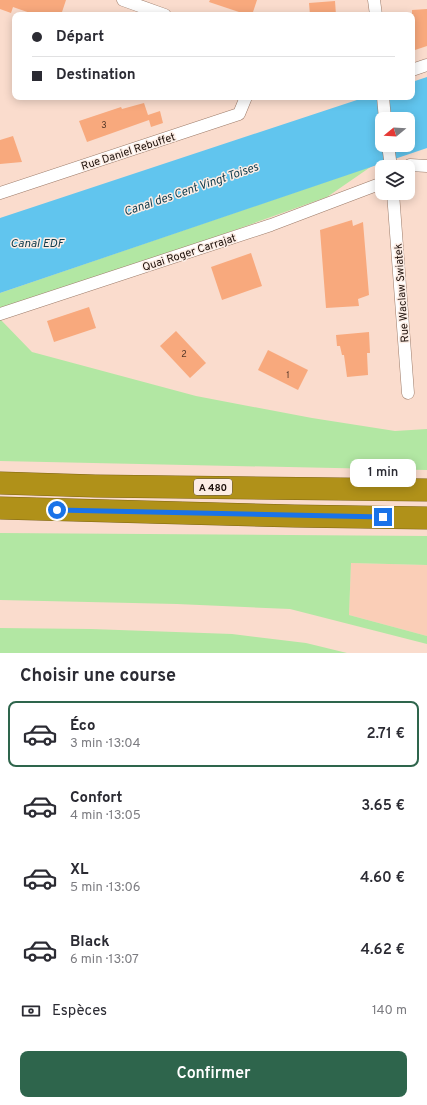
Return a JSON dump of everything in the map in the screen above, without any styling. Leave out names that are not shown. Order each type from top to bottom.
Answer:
[{"type":"highway","name":"A 480","points":[[0,483],[95,486],[427,490]]},
{"type":"highway","points":[[0,508],[427,518]]},
{"type":"highway","points":[[0,522],[266,526],[294,516]]},
{"type":"street","points":[[123,0],[157,12]]},
{"type":"street","points":[[374,0],[376,12]]},
{"type":"street","points":[[415,69],[427,65]]},
{"type":"street","name":"Rue Daniel Rebuffet","points":[[0,193],[239,114],[245,100]]},
{"type":"street","points":[[383,100],[384,112]]},
{"type":"street","points":[[415,166],[427,166]]},
{"type":"street","name":"Quai Roger Carrajat","points":[[0,314],[271,225],[375,187]]},
{"type":"street","name":"Rue Waclaw Swiatek","points":[[394,200],[408,393]]},
{"type":"shaded area","points":[[351,563],[427,565],[427,636],[349,615]]},
{"type":"green space","points":[[372,166],[327,197],[0,314],[0,293]]},
{"type":"green space","points":[[0,319],[32,352],[196,396],[312,418],[395,431],[427,429],[427,470],[0,461]]},
{"type":"green space","points":[[0,533],[427,536],[427,565],[351,563],[349,615],[427,636],[427,644],[290,609],[177,604],[0,600]]},
{"type":"green space","points":[[0,628],[91,629],[232,634],[306,643],[347,653],[0,653]]},
{"type":"water","name":"Canal EDF","points":[[427,77],[427,148],[392,160],[375,160],[375,166],[0,293],[0,218],[357,100],[415,100],[415,81]]},
{"type":"building","points":[[0,0],[66,0],[62,12],[27,12],[13,7],[11,13],[0,9]]},
{"type":"building","points":[[210,0],[257,0],[253,12],[239,12],[209,2]]},
{"type":"building","points":[[335,1],[336,12],[310,12],[309,3]]},
{"type":"building","points":[[427,9],[427,46],[415,50],[415,12],[412,12],[412,10]]},
{"type":"building","points":[[144,103],[148,115],[160,111],[163,123],[151,127],[149,120],[87,142],[79,121],[121,107],[122,109]]},
{"type":"building","points":[[13,136],[22,162],[0,164],[0,140]]},
{"type":"building","points":[[352,220],[353,226],[363,222],[369,295],[358,299],[359,306],[326,308],[320,230]]},
{"type":"building","points":[[251,253],[262,286],[222,300],[211,267]]},
{"type":"building","points":[[89,307],[96,328],[54,342],[47,321]]},
{"type":"building","points":[[176,331],[206,363],[190,378],[160,346]]},
{"type":"building","points":[[369,332],[370,353],[367,353],[368,375],[347,377],[344,355],[342,355],[340,346],[337,346],[336,335]]},
{"type":"building","points":[[268,350],[308,370],[298,390],[258,370]]},
{"type":"route","points":[[57,510],[383,517]]},
{"type":"water label","name":"Canal des Cent Vingt Toises","points":[[191,189]]}]
